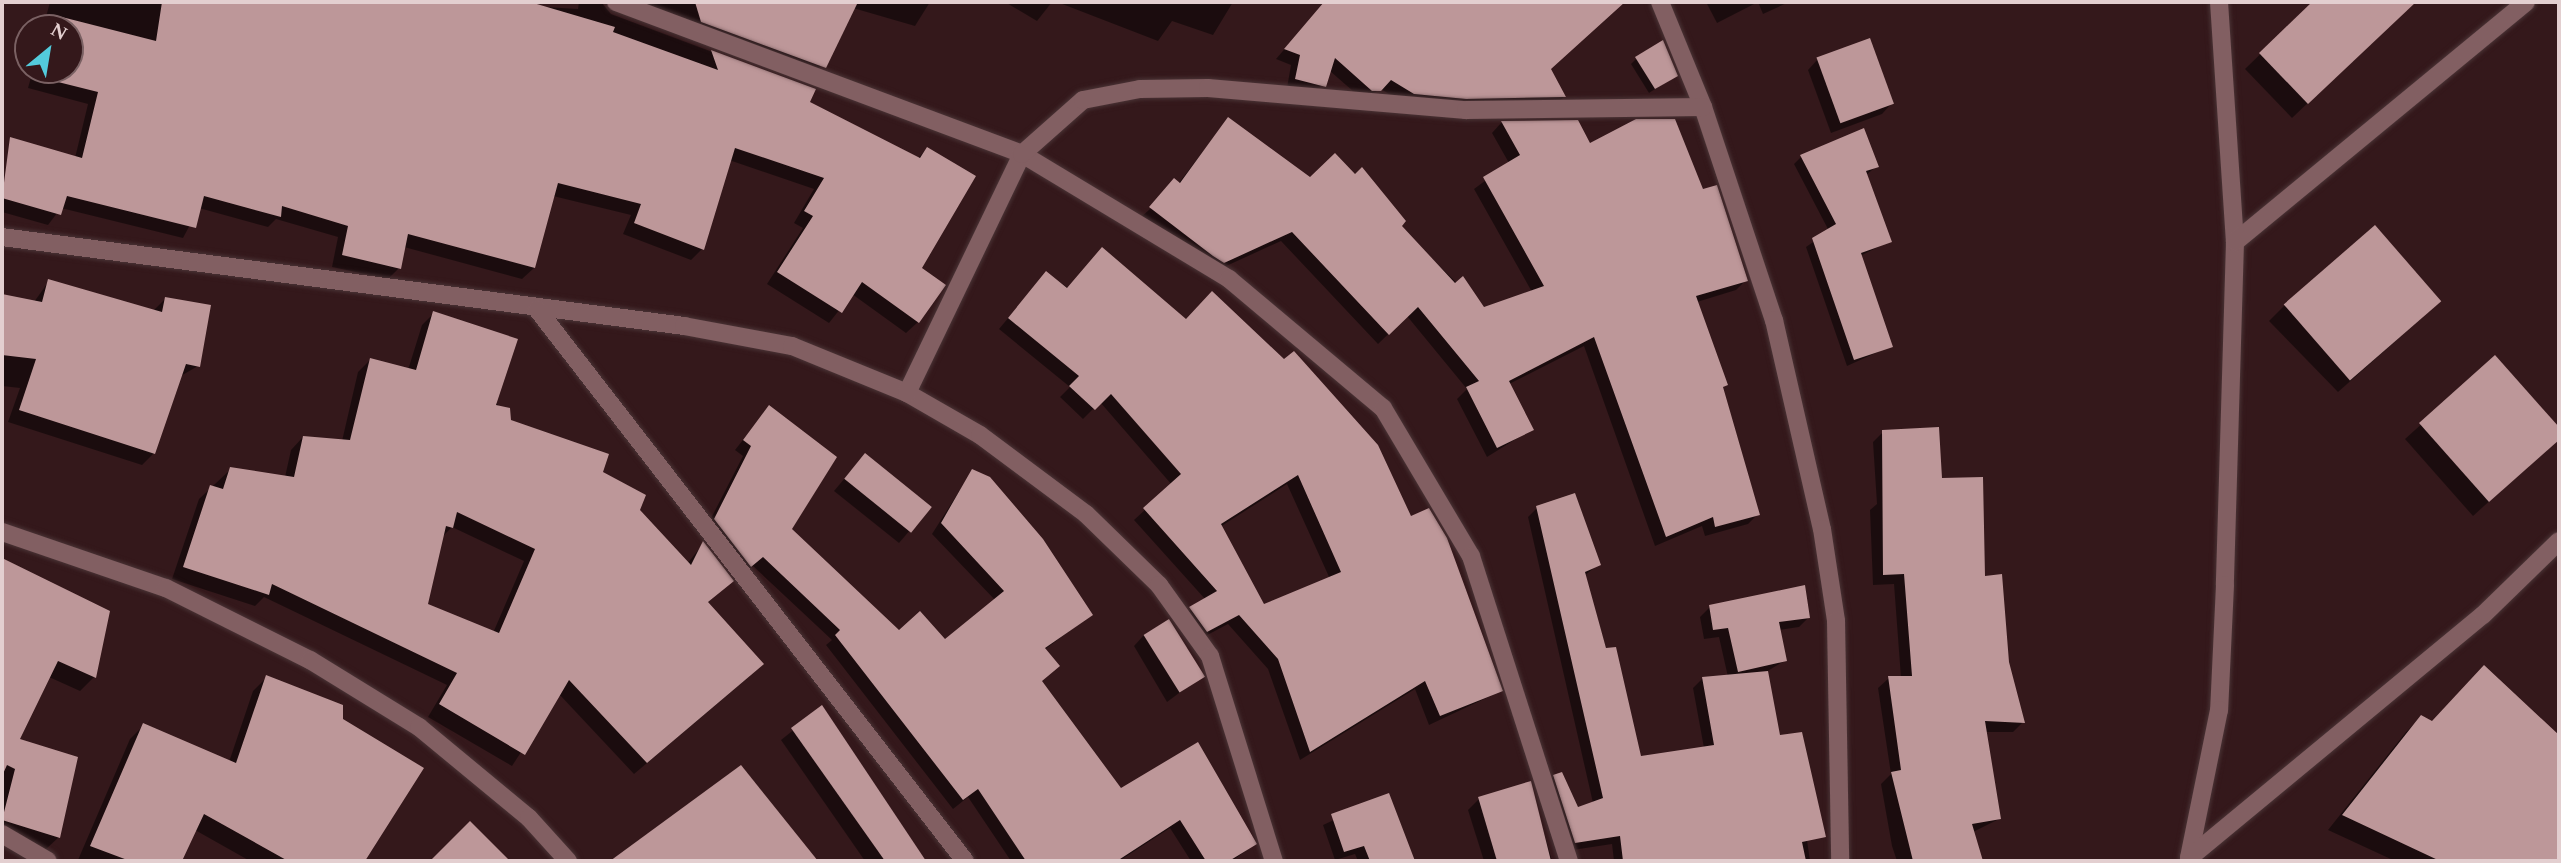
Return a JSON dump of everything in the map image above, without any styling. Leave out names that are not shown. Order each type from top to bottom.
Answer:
[{"type":"street","points":[[616,2],[1022,154],[1230,279],[1383,408],[1471,556],[1569,861]]},
{"type":"street","points":[[1660,2],[1703,107],[1774,320],[1822,528],[1836,621],[1840,861]]},
{"type":"street","points":[[2219,2],[2235,242],[2219,710],[2189,858],[2483,615],[2559,541]]},
{"type":"street","points":[[2235,242],[2526,2]]},
{"type":"street","points":[[907,393],[1022,154],[1083,100],[1140,89],[1208,89],[1466,110],[1703,107]]},
{"type":"street","points":[[2,237],[792,346],[907,393],[981,435],[1086,514],[1159,585],[1210,656],[1274,861]]},
{"type":"street","points":[[537,309],[965,861]]},
{"type":"street","points":[[2,532],[166,588],[310,660],[419,727],[529,818],[568,861]]},
{"type":"street","points":[[2,834],[48,861]]},
{"type":"building","points":[[162,2],[530,2],[615,27],[613,32],[718,70],[711,50],[816,89],[810,102],[920,158],[927,147],[976,176],[922,268],[946,285],[919,323],[862,282],[842,313],[777,272],[813,216],[804,211],[824,178],[735,148],[704,250],[634,223],[641,204],[558,183],[535,268],[408,234],[401,269],[342,255],[348,226],[282,206],[281,217],[204,196],[196,228],[67,196],[61,215],[2,198],[10,137],[82,158],[98,92],[66,84],[84,84],[84,23],[156,41]]},
{"type":"building","points":[[695,2],[858,2],[826,68],[701,22]]},
{"type":"building","points":[[1324,2],[1625,2],[1551,69],[1566,97],[1466,99],[1414,94],[1391,80],[1381,91],[1372,91],[1335,58],[1326,87],[1295,79],[1300,55],[1284,49]]},
{"type":"building","points":[[2312,2],[2416,2],[2308,104],[2259,53]]},
{"type":"building","points":[[1870,38],[1894,104],[1840,123],[1816,57]]},
{"type":"building","points":[[1663,40],[1678,76],[1655,89],[1635,57]]},
{"type":"building","points":[[1228,117],[1310,177],[1335,153],[1355,174],[1362,167],[1406,221],[1402,226],[1455,283],[1463,276],[1484,307],[1544,286],[1483,177],[1520,155],[1501,121],[1578,120],[1590,143],[1636,119],[1675,119],[1703,189],[1717,185],[1748,281],[1696,296],[1728,385],[1723,387],[1760,515],[1715,527],[1713,517],[1666,537],[1594,337],[1509,381],[1534,430],[1497,448],[1466,387],[1479,381],[1418,307],[1389,335],[1292,232],[1224,263],[1213,256],[1149,207],[1174,178],[1180,183]]},
{"type":"building","points":[[1864,128],[1879,167],[1866,171],[1892,242],[1861,253],[1893,347],[1854,360],[1812,238],[1836,224],[1800,155]]},
{"type":"building","points":[[2375,225],[2441,301],[2350,381],[2284,304]]},
{"type":"building","points":[[1102,247],[1186,319],[1212,291],[1284,359],[1294,351],[1378,445],[1411,516],[1429,508],[1447,538],[1503,691],[1440,716],[1425,681],[1310,752],[1278,659],[1239,615],[1207,632],[1189,607],[1217,591],[1143,508],[1181,474],[1111,394],[1095,410],[1069,386],[1079,376],[1008,318],[1046,271],[1067,288]],"holes":[[[1298,475],[1341,572],[1264,604],[1221,524]]]},
{"type":"building","points":[[48,279],[162,312],[165,297],[211,305],[200,367],[186,364],[155,454],[19,410],[36,359],[2,355],[2,294],[42,302]]},
{"type":"building","points":[[433,311],[518,339],[496,405],[510,408],[511,420],[609,454],[603,472],[646,495],[640,510],[691,565],[703,541],[734,581],[708,602],[764,664],[647,763],[569,680],[525,755],[439,704],[457,673],[272,584],[269,595],[183,567],[210,485],[223,489],[230,467],[294,477],[303,436],[350,440],[370,358],[416,370]],"holes":[[[457,512],[535,549],[499,633],[428,604],[446,526],[453,528]]]},
{"type":"building","points":[[2495,355],[2559,427],[2559,440],[2489,502],[2419,423]]},
{"type":"building","points":[[769,405],[837,457],[792,529],[899,630],[920,611],[945,639],[1004,591],[941,523],[972,469],[990,477],[1043,539],[1093,615],[1045,648],[1060,666],[1042,681],[1121,788],[1198,742],[1257,844],[1229,861],[1206,861],[1180,820],[1117,861],[1026,861],[978,789],[963,800],[835,635],[840,630],[763,557],[751,567],[714,519],[751,446],[743,440]]},
{"type":"building","points":[[1939,427],[1942,478],[1983,477],[1985,576],[2002,574],[2009,662],[2025,723],[1985,721],[2001,819],[1972,824],[1983,861],[1913,861],[1891,772],[1901,770],[1888,676],[1912,676],[1904,574],[1883,575],[1882,430]]},
{"type":"building","points":[[865,453],[932,507],[911,533],[844,479]]},
{"type":"building","points":[[1575,493],[1601,565],[1585,572],[1606,648],[1616,647],[1641,756],[1714,745],[1702,677],[1768,671],[1780,735],[1802,732],[1826,837],[1802,842],[1806,861],[1623,861],[1620,836],[1575,843],[1553,775],[1562,772],[1578,807],[1603,798],[1536,506]]},
{"type":"building","points":[[2,558],[110,611],[96,678],[58,661],[20,739],[78,757],[60,838],[2,820],[15,769],[7,765],[2,776]]},
{"type":"building","points":[[1805,585],[1810,618],[1779,622],[1787,661],[1738,672],[1728,628],[1713,630],[1709,605]]},
{"type":"building","points":[[1169,619],[1205,677],[1180,693],[1144,635]]},
{"type":"building","points":[[2484,665],[2559,735],[2559,861],[2440,861],[2342,815],[2421,715],[2432,721]]},
{"type":"building","points":[[266,675],[343,705],[343,719],[424,768],[365,861],[288,861],[204,814],[182,861],[130,861],[90,846],[143,723],[236,763]]},
{"type":"building","points":[[822,705],[926,861],[885,861],[791,728]]},
{"type":"building","points":[[741,765],[818,861],[610,861]]},
{"type":"building","points":[[1531,781],[1551,861],[1497,861],[1478,797]]},
{"type":"building","points":[[1389,793],[1415,861],[1370,861],[1364,846],[1344,852],[1331,814]]},
{"type":"building","points":[[470,821],[510,861],[430,861]]}]
